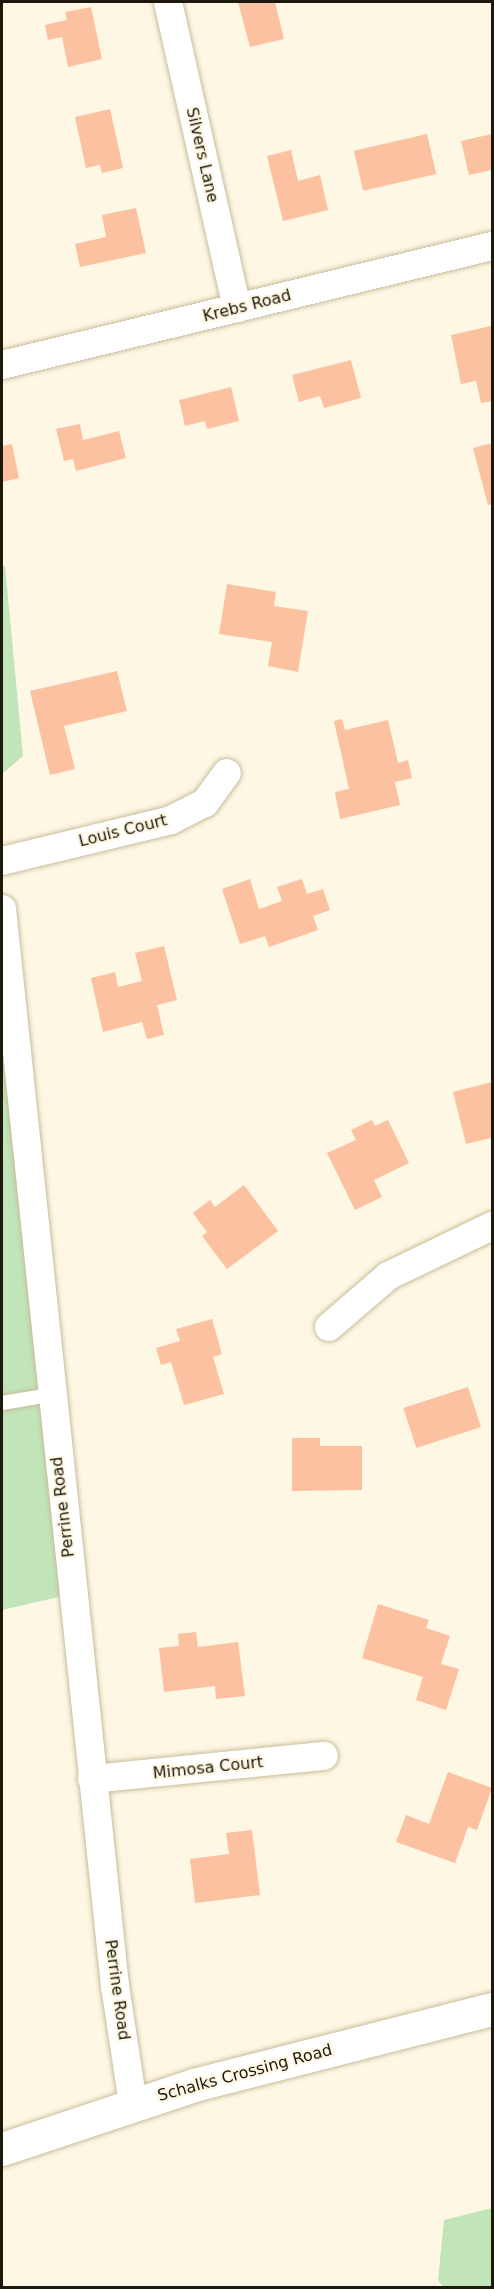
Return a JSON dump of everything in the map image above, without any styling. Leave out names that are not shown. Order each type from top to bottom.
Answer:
[{"type":"street","name":"Silvers Lane","points":[[168,2],[237,308]]},
{"type":"street","name":"Krebs Road","points":[[2,365],[492,246]]},
{"type":"street","name":"Louis Court","points":[[2,861],[171,820],[205,803],[227,773]]},
{"type":"street","name":"Perrine Road","points":[[2,909],[5,981],[92,1779],[133,2103]]},
{"type":"street","points":[[329,1327],[388,1276],[492,1226]]},
{"type":"street","name":"Mimosa Court","points":[[92,1779],[324,1756]]},
{"type":"street","name":"Schalks Crossing Road","points":[[2,2149],[133,2103],[492,2008]]},
{"type":"lane","points":[[2,1402],[50,1395]]},
{"type":"green space","points":[[5,566],[23,756],[2,774],[2,567]]},
{"type":"green space","points":[[2,930],[63,1596],[2,1610]]},
{"type":"green space","points":[[492,2208],[492,2287],[443,2287],[438,2280],[444,2220]]},
{"type":"building","points":[[238,2],[275,2],[284,39],[250,47]]},
{"type":"building","points":[[91,7],[102,59],[68,67],[62,37],[48,40],[45,25],[67,20],[65,12]]},
{"type":"building","points":[[110,109],[123,168],[102,173],[100,165],[86,168],[75,117]]},
{"type":"building","points":[[427,134],[436,174],[363,191],[354,151]]},
{"type":"building","points":[[492,134],[492,170],[469,175],[461,141]]},
{"type":"building","points":[[291,150],[298,181],[320,175],[328,210],[283,221],[267,156]]},
{"type":"building","points":[[136,208],[146,253],[80,267],[75,244],[106,237],[102,215]]},
{"type":"building","points":[[491,326],[492,401],[481,403],[476,381],[461,384],[451,335]]},
{"type":"building","points":[[351,360],[361,398],[324,408],[320,396],[299,402],[292,375]]},
{"type":"building","points":[[231,387],[239,421],[207,429],[205,421],[185,426],[179,400]]},
{"type":"building","points":[[80,424],[83,440],[119,431],[126,458],[76,471],[73,459],[64,461],[56,429]]},
{"type":"building","points":[[492,443],[492,504],[488,505],[473,448]]},
{"type":"building","points":[[12,444],[19,478],[2,482],[2,446]]},
{"type":"building","points":[[227,584],[276,592],[274,606],[308,611],[298,672],[268,666],[272,642],[219,634]]},
{"type":"building","points":[[117,671],[127,711],[64,726],[75,769],[50,775],[30,691]]},
{"type":"building","points":[[342,719],[345,730],[388,720],[398,763],[408,760],[412,778],[395,782],[400,805],[340,819],[335,792],[349,789],[334,721]]},
{"type":"building","points":[[250,879],[259,909],[282,901],[277,887],[302,879],[307,894],[323,889],[330,910],[313,916],[318,930],[269,947],[265,936],[240,944],[222,889]]},
{"type":"building","points":[[164,946],[177,1000],[157,1005],[164,1035],[147,1039],[142,1022],[103,1032],[91,978],[115,972],[118,987],[142,981],[135,953]]},
{"type":"building","points":[[492,1082],[491,1138],[466,1144],[453,1092]]},
{"type":"building","points":[[372,1120],[375,1126],[388,1120],[409,1163],[374,1180],[382,1197],[355,1210],[327,1153],[356,1140],[351,1130]]},
{"type":"building","points":[[244,1185],[278,1231],[227,1269],[202,1236],[207,1232],[193,1213],[210,1200],[215,1207]]},
{"type":"building","points":[[212,1319],[222,1354],[213,1357],[224,1394],[184,1405],[171,1362],[161,1365],[156,1348],[180,1341],[176,1329]]},
{"type":"building","points":[[468,1387],[481,1427],[416,1448],[403,1408]]},
{"type":"building","points":[[292,1438],[320,1438],[320,1446],[362,1446],[362,1490],[292,1491]]},
{"type":"building","points":[[378,1604],[429,1620],[426,1628],[450,1636],[441,1664],[459,1669],[446,1710],[416,1700],[423,1677],[362,1658]]},
{"type":"building","points":[[196,1632],[198,1647],[238,1642],[245,1696],[216,1699],[215,1686],[164,1692],[159,1648],[179,1646],[178,1634]]},
{"type":"building","points":[[448,1772],[492,1788],[477,1830],[468,1827],[455,1863],[396,1842],[406,1815],[429,1824]]},
{"type":"building","points":[[252,1830],[260,1895],[195,1903],[190,1859],[229,1854],[226,1833]]}]
